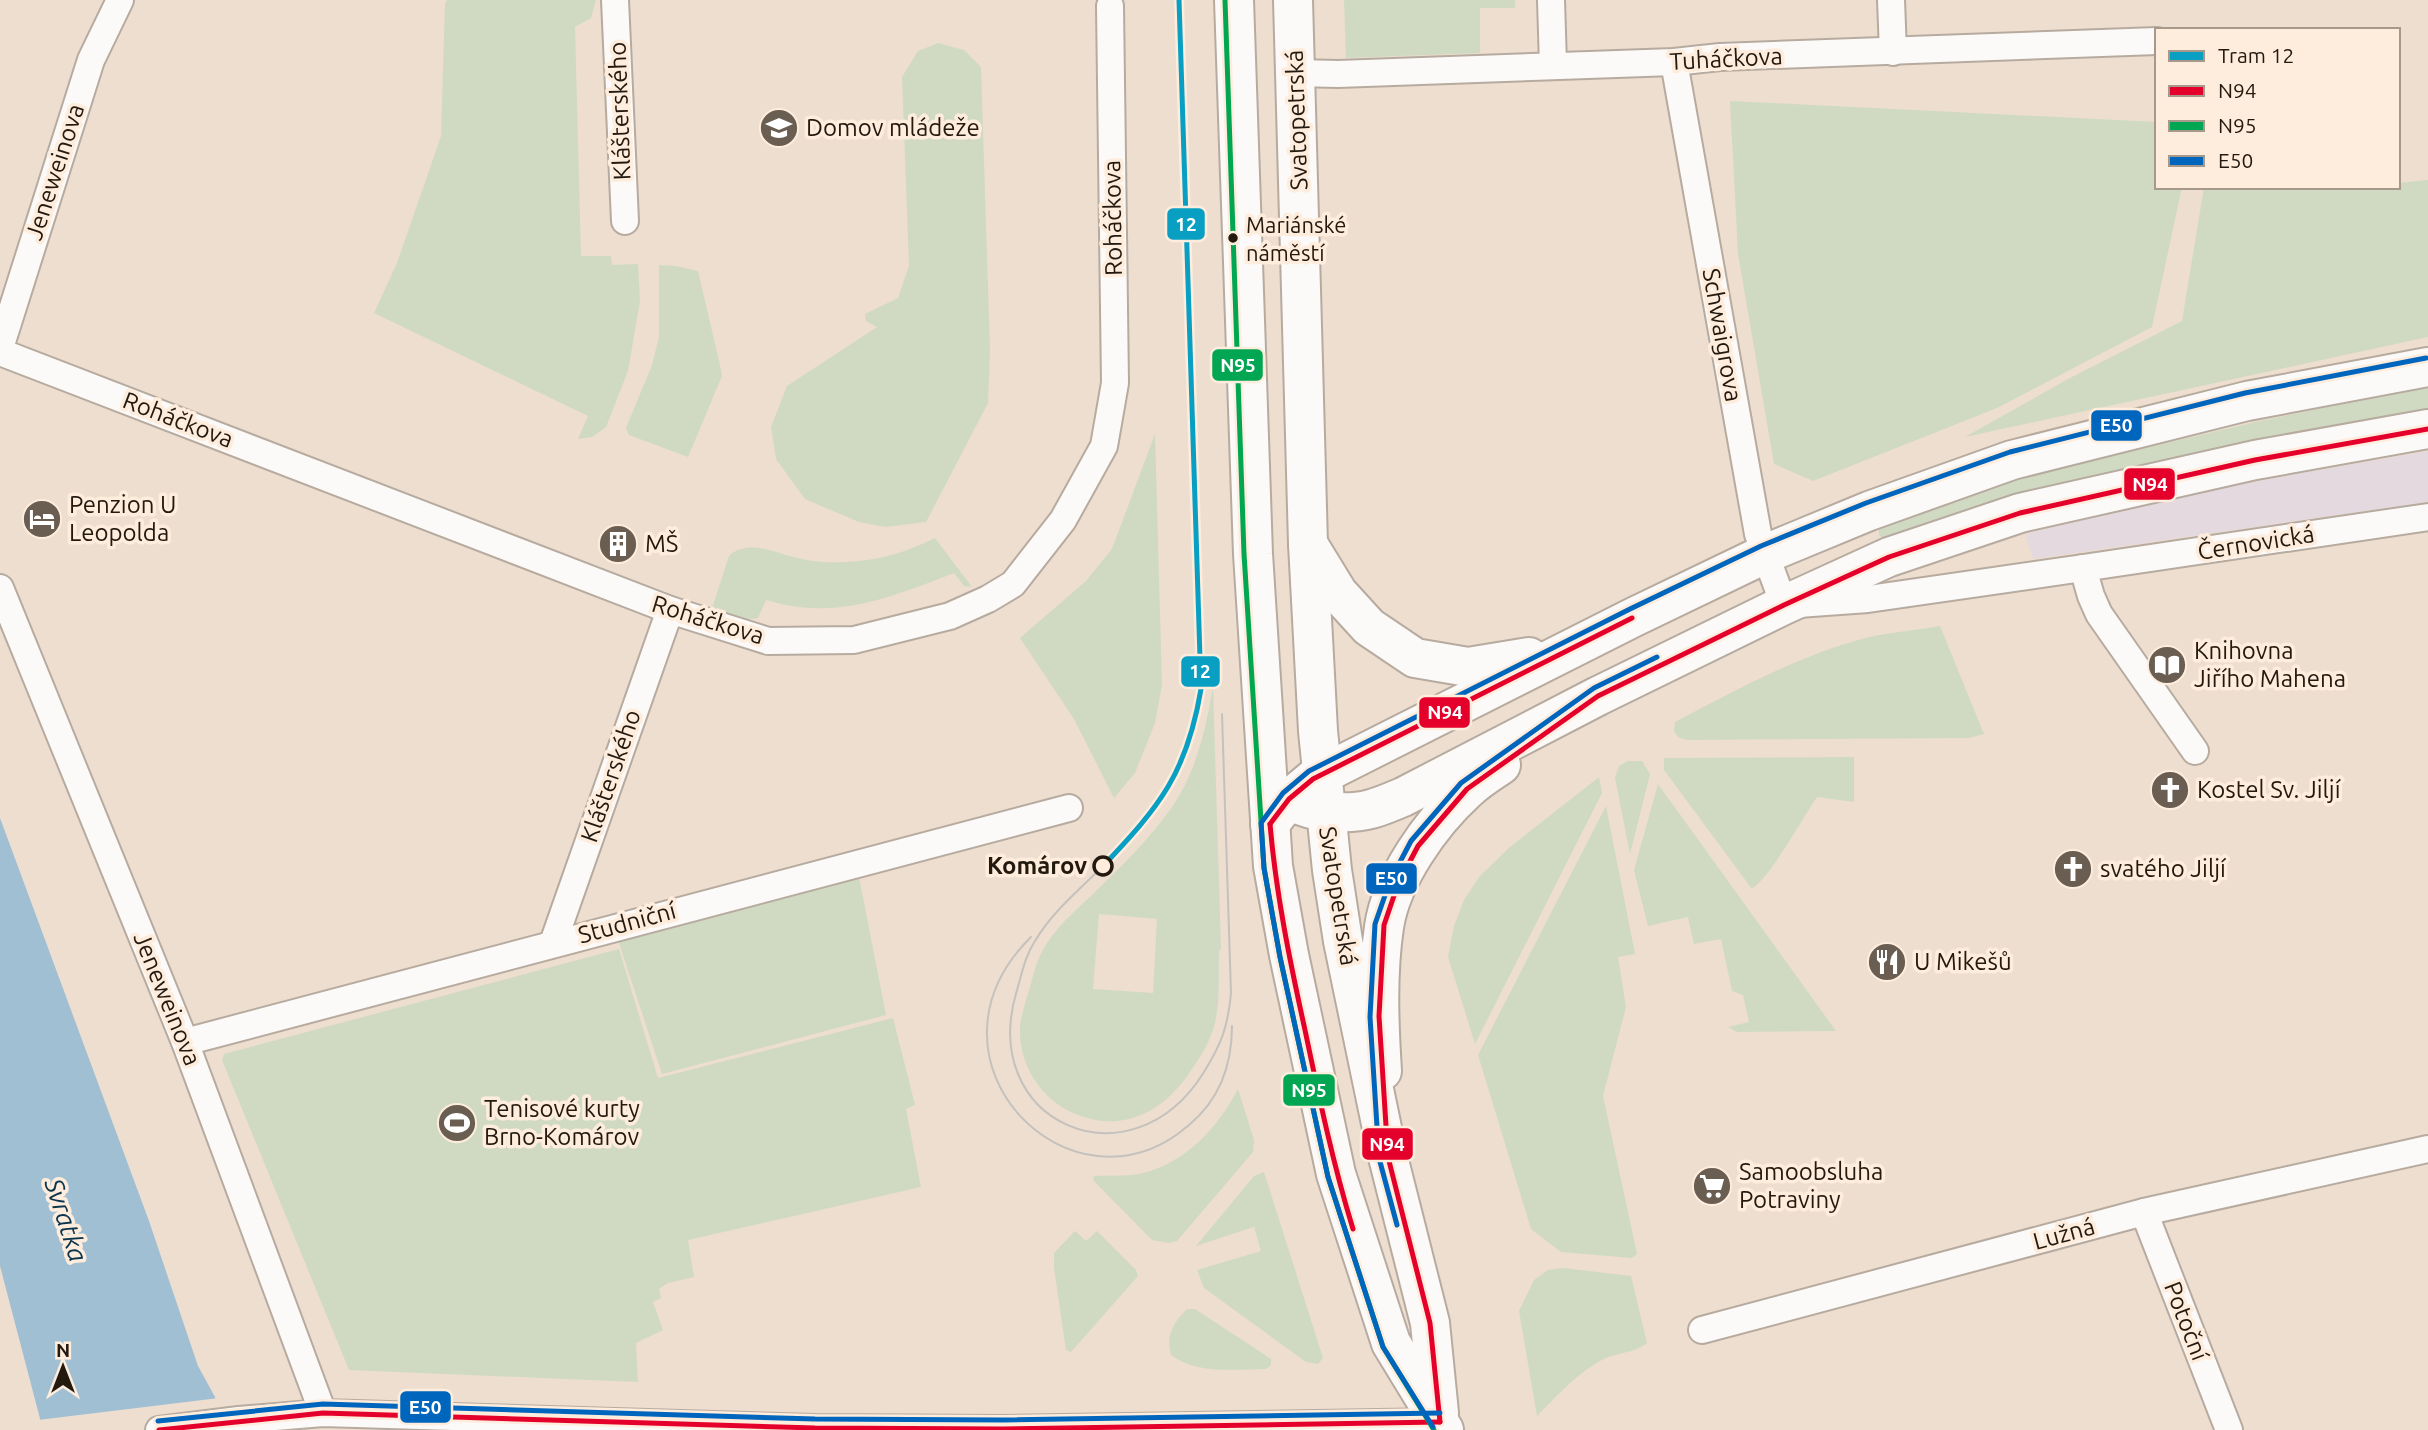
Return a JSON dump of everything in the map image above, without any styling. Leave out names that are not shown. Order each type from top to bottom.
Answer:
[{"type":"main road","points":[[1234,0],[1253,554],[1276,801],[1273,866],[1336,1174],[1391,1343],[1442,1426]]},
{"type":"main road","name":"Svatopetrská","points":[[1293,0],[1308,544],[1318,731],[1332,870],[1343,941],[1388,1157],[1430,1323],[1442,1426]]},
{"type":"main road","points":[[1276,801],[1298,804],[1324,792],[1562,652],[1765,554],[1869,511],[2012,460],[2247,401],[2428,367]]},
{"type":"main road","name":"Černovická","points":[[1598,696],[1889,557],[2020,513],[2255,460],[2428,429]]},
{"type":"main road","points":[[1308,544],[1338,593],[1369,627],[1415,658],[1468,667],[1562,652]]},
{"type":"main road","points":[[1324,792],[1349,812],[1371,809],[1403,797],[1598,696]]},
{"type":"main road","points":[[1388,1157],[1379,1016],[1384,925],[1398,884],[1418,846],[1467,789],[1598,696]]},
{"type":"street","name":"Jeneweinova","points":[[0,350],[91,60],[120,0]]},
{"type":"street","name":"Klášterského","points":[[615,0],[625,221]]},
{"type":"street","points":[[1551,0],[1553,65]]},
{"type":"street","points":[[1891,0],[1893,52]]},
{"type":"street","name":"Roháčkova","points":[[0,350],[670,610],[768,641],[854,640],[950,617],[1013,584],[1063,520],[1104,446],[1115,383],[1110,6]]},
{"type":"street","name":"Tuháčkova","points":[[1296,74],[1674,62],[1720,57],[2155,41]]},
{"type":"street","name":"Schwaigrova","points":[[1674,62],[1752,501],[1765,554],[1784,605]]},
{"type":"street","name":"Černovická","points":[[1784,605],[1868,599],[2428,517]]},
{"type":"street","points":[[2083,568],[2099,614],[2195,751]]},
{"type":"street","name":"Jeneweinova","points":[[0,588],[185,1042],[323,1413]]},
{"type":"street","name":"Klášterského","points":[[553,943],[670,610]]},
{"type":"street","name":"Studniční","points":[[185,1042],[1069,807]]},
{"type":"street","name":"Lužná","points":[[1702,1330],[2144,1212],[2428,1149]]},
{"type":"street","name":"Potoční","points":[[2144,1212],[2229,1430]]},
{"type":"street","points":[[159,1430],[323,1413],[828,1428],[1442,1426]]},
{"type":"shaded area","points":[[2428,451],[2428,502],[2033,559],[2025,534],[2199,491]]},
{"type":"green space","points":[[447,0],[596,0],[591,18],[575,27],[581,256],[611,256],[612,265],[638,264],[640,301],[628,371],[606,427],[592,437],[578,439],[588,416],[374,313],[397,263],[441,136]]},
{"type":"green space","points":[[1344,0],[1515,0],[1515,8],[1480,8],[1480,53],[1346,58]]},
{"type":"green space","points":[[938,43],[964,50],[981,67],[990,350],[988,403],[926,522],[885,527],[859,522],[805,499],[776,459],[771,427],[787,386],[877,327],[866,321],[865,314],[898,298],[909,266],[902,77],[918,51]]},
{"type":"green space","points":[[1730,101],[2155,122],[2155,189],[2182,189],[2152,327],[1997,408],[1813,481],[1774,464],[1738,254]]},
{"type":"green space","points":[[2428,180],[2428,337],[1965,437],[2068,379],[2182,321],[2204,189],[2400,189],[2400,183]]},
{"type":"green space","points":[[659,265],[698,271],[722,376],[688,457],[629,435],[626,428],[652,365],[659,337]]},
{"type":"green space","points":[[2428,386],[2428,411],[2241,445],[2099,475],[1979,507],[1891,538],[1883,539],[1879,535],[1879,529],[1885,524],[1982,489],[2047,471],[2260,421]]},
{"type":"green space","points":[[1155,434],[1162,685],[1155,723],[1135,773],[1114,798],[1074,719],[1020,638],[1086,581],[1112,549]]},
{"type":"green space","points":[[935,538],[972,587],[964,586],[954,573],[862,604],[816,608],[766,600],[758,618],[746,620],[712,608],[729,556],[746,548],[764,549],[807,560],[846,562],[892,555]]},
{"type":"green space","points":[[1940,626],[1984,734],[1969,738],[1687,740],[1678,737],[1674,731],[1675,722],[1770,674],[1819,653],[1870,637]]},
{"type":"green space","points":[[1213,687],[1221,949],[1216,1020],[1203,1052],[1167,1099],[1154,1109],[1124,1120],[1091,1119],[1061,1107],[1034,1079],[1023,1055],[1021,1042],[1020,1028],[1024,1008],[1039,959],[1052,936],[1146,840],[1180,794],[1199,750]],"holes":[[[1099,914],[1157,919],[1153,993],[1093,989]]]},
{"type":"green space","points":[[1854,757],[1854,802],[1817,797],[1777,860],[1752,889],[1664,770],[1664,758]]},
{"type":"green space","points":[[1628,761],[1642,761],[1650,774],[1630,854],[1615,778],[1619,766]]},
{"type":"green space","points":[[1599,777],[1602,793],[1475,1044],[1448,957],[1454,926],[1464,900],[1480,876],[1510,847]]},
{"type":"green space","points":[[1658,784],[1836,1031],[1737,1032],[1728,1027],[1749,1022],[1743,995],[1732,991],[1721,939],[1694,944],[1688,917],[1648,926],[1634,870]]},
{"type":"green space","points":[[1606,806],[1635,954],[1618,957],[1626,1007],[1603,1096],[1637,1254],[1632,1258],[1561,1252],[1531,1229],[1478,1055]]},
{"type":"green space","points":[[858,872],[886,1015],[662,1074],[616,934]]},
{"type":"green space","name":"Tenisové kurty Brno-Komárov","points":[[619,949],[658,1078],[893,1018],[915,1105],[906,1109],[921,1187],[688,1240],[694,1277],[668,1283],[659,1289],[661,1298],[653,1302],[663,1330],[636,1343],[638,1382],[349,1370],[222,1060],[224,1054]]},
{"type":"green space","points":[[1238,1089],[1254,1140],[1253,1152],[1177,1241],[1168,1243],[1152,1240],[1093,1180],[1094,1176],[1137,1174],[1174,1161],[1211,1129]]},
{"type":"green space","points":[[1264,1172],[1323,1358],[1318,1364],[1306,1362],[1204,1288],[1197,1270],[1261,1251],[1254,1227],[1196,1246],[1254,1176]]},
{"type":"green space","points":[[1075,1231],[1086,1241],[1097,1231],[1136,1270],[1138,1276],[1071,1352],[1066,1350],[1054,1253]]},
{"type":"green space","points":[[1563,1268],[1631,1276],[1647,1343],[1638,1349],[1596,1363],[1569,1384],[1537,1416],[1519,1311],[1534,1280],[1548,1270]]},
{"type":"green space","points":[[1187,1309],[1195,1309],[1271,1359],[1271,1365],[1266,1369],[1217,1370],[1193,1366],[1171,1355],[1169,1341],[1172,1330]]},
{"type":"water","name":"Svratka","points":[[0,818],[149,1221],[198,1366],[215,1397],[223,1430],[43,1430],[0,1266]]},
{"type":"pier","points":[[219,1398],[227,1430],[40,1430],[38,1420]]},
{"type":"tram line","name":"12","points":[[1103,866],[1140,825],[1168,786],[1188,744],[1201,689],[1179,0]]},
{"type":"tram line","points":[[1103,866],[1058,911],[1032,947],[1017,990],[1010,1037],[1019,1076],[1039,1106],[1068,1125],[1102,1133],[1138,1128],[1173,1108],[1204,1072],[1220,1043],[1226,1025],[1231,993],[1222,714]]},
{"type":"tram line","points":[[1031,937],[997,985],[987,1033],[996,1077],[1020,1115],[1055,1143],[1098,1156],[1144,1151],[1189,1125],[1208,1104],[1222,1081],[1230,1054],[1232,1026]]},
{"type":"transit line","name":"N95","points":[[1225,0],[1244,554],[1264,868],[1280,957],[1328,1177],[1383,1347],[1434,1430]]},
{"type":"transit line","name":"E50","points":[[1433,1427],[1383,1347],[1328,1177],[1280,957],[1264,868],[1261,823],[1283,793],[1309,771],[1630,609],[1761,546],[1866,503],[2010,452],[2245,393],[2426,358]]},
{"type":"transit line","name":"N94","points":[[1440,1422],[1430,1323],[1388,1157],[1379,1016],[1384,925],[1398,884],[1418,846],[1467,789],[1598,696],[1889,557],[2020,513],[2255,460],[2428,429]]},
{"type":"transit line","name":"N94","points":[[1270,824],[1289,799],[1313,779],[1632,618]]},
{"type":"transit line","name":"E50","points":[[1397,1225],[1379,1158],[1370,1017],[1375,924],[1390,881],[1411,841],[1461,783],[1594,688],[1657,657]]},
{"type":"transit line","name":"N94","points":[[1270,824],[1294,979],[1327,1130],[1353,1229]]},
{"type":"transit line","name":"E50","points":[[158,1421],[323,1404],[815,1419],[1003,1420],[1440,1413]]},
{"type":"transit line","name":"N94","points":[[159,1430],[323,1413],[815,1428],[1003,1429],[1440,1422]]},
{"type":"place","name":"Domov mládeže","points":[[779,128]]},
{"type":"place","name":"Mariánské náměstí","points":[[1233,238]]},
{"type":"place","name":"Penzion U Leopolda","points":[[42,519]]},
{"type":"place","name":"MŠ","points":[[618,544]]},
{"type":"place","name":"Knihovna Jiřího Mahena","points":[[2167,665]]},
{"type":"place","name":"Kostel Sv. Jiljí","points":[[2170,790]]},
{"type":"place","name":"Komárov","points":[[1103,866]]},
{"type":"place","name":"svatého Jiljí","points":[[2073,869]]},
{"type":"place","name":"U Mikešů","points":[[1887,962]]},
{"type":"place","name":"Tenisové kurty Brno-Komárov","points":[[457,1123]]},
{"type":"place","name":"Samoobsluha Potraviny","points":[[1712,1186]]}]
